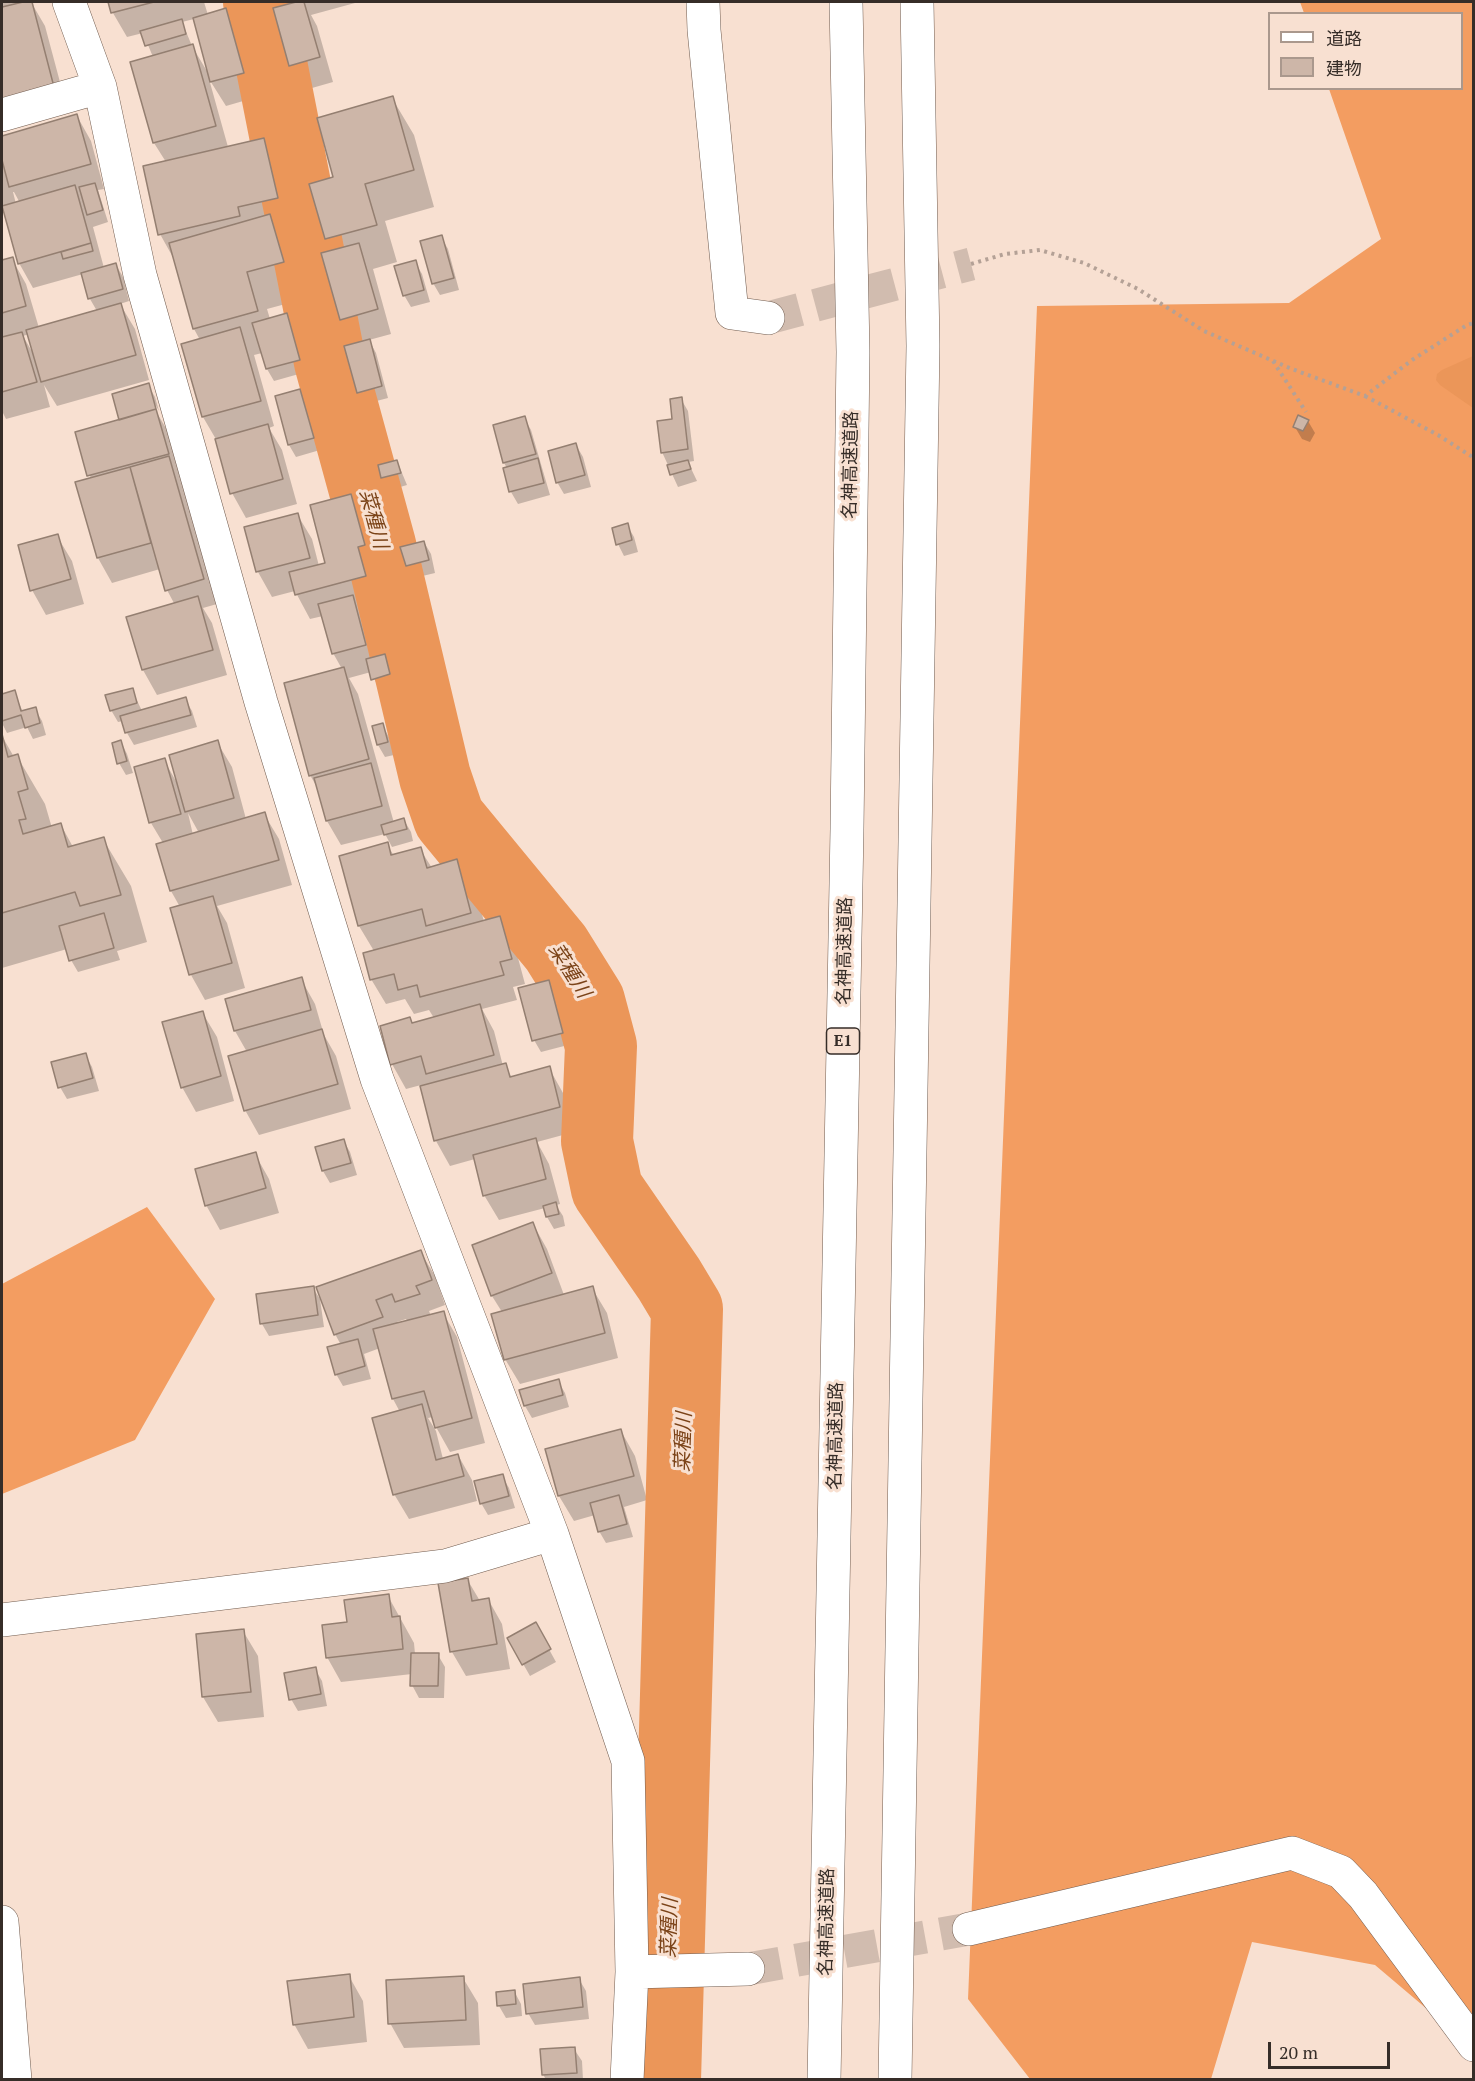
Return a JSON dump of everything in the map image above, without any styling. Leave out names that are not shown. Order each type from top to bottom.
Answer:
[{"type":"main road","points":[[69,2],[100,87],[140,275],[261,702],[373,1067],[552,1534],[628,1761],[632,1972],[627,2079]]},
{"type":"main road","points":[[703,2],[732,313],[768,318]]},
{"type":"main road","name":"名神高速道路","points":[[824,2079],[847,829],[853,352],[846,2]]},
{"type":"main road","points":[[895,2079],[924,346],[917,2]]},
{"type":"main road","points":[[2,115],[100,87]]},
{"type":"main road","points":[[2,1620],[445,1566],[552,1534]]},
{"type":"main road","points":[[969,1929],[1292,1853],[1341,1872],[1363,1895],[1473,2045]]},
{"type":"main road","points":[[2,1922],[15,2079]]},
{"type":"main road","points":[[632,1972],[748,1970]]},
{"type":"path","points":[[970,264],[1005,254],[1040,250],[1084,263],[1138,289],[1204,331],[1272,361],[1365,396],[1438,435],[1473,458]]},
{"type":"path","points":[[1365,396],[1412,360],[1473,323]]},
{"type":"path","points":[[1272,361],[1306,412]]},
{"type":"shaded area","points":[[1300,2],[1473,2],[1473,2048],[1375,1965],[1252,1942],[1211,2079],[1030,2079],[968,1999],[1037,306],[1289,303],[1381,239],[1329,90],[1463,90],[1463,12],[1304,12]]},
{"type":"shaded area","points":[[1473,356],[1473,408],[1436,380],[1437,374],[1442,370]]},
{"type":"shaded area","points":[[147,1207],[215,1299],[135,1440],[2,1494],[2,1284]]},
{"type":"building","points":[[32,2],[54,87],[2,101],[2,7]]},
{"type":"building","points":[[108,2],[154,2],[111,13]]},
{"type":"building","points":[[304,2],[320,57],[289,66],[273,8]]},
{"type":"building","points":[[226,8],[244,73],[210,82],[193,18]]},
{"type":"building","points":[[182,19],[186,34],[145,46],[140,31]]},
{"type":"building","points":[[193,44],[216,126],[153,143],[130,62]]},
{"type":"building","points":[[393,96],[414,170],[365,184],[377,225],[325,239],[309,184],[333,177],[317,118]]},
{"type":"building","points":[[77,114],[91,164],[9,187],[2,160],[2,136]]},
{"type":"building","points":[[264,138],[278,198],[238,207],[240,216],[158,235],[143,166]]},
{"type":"building","points":[[95,183],[103,210],[87,215],[79,187]]},
{"type":"building","points":[[75,185],[91,243],[18,264],[2,206]]},
{"type":"building","points":[[270,214],[284,262],[247,272],[258,311],[193,329],[169,243]]},
{"type":"building","points":[[442,235],[454,278],[432,284],[420,241]]},
{"type":"building","points":[[91,243],[93,251],[63,259],[61,252]]},
{"type":"building","points":[[359,243],[378,309],[340,320],[321,253]]},
{"type":"building","points":[[13,257],[26,306],[2,313],[2,260]]},
{"type":"building","points":[[416,260],[424,290],[403,296],[394,266]]},
{"type":"building","points":[[116,263],[123,289],[88,299],[81,273]]},
{"type":"building","points":[[121,303],[136,355],[41,382],[26,330]]},
{"type":"building","points":[[287,313],[300,360],[266,369],[252,323]]},
{"type":"building","points":[[240,327],[261,401],[202,417],[181,344]]},
{"type":"building","points":[[22,332],[37,382],[2,392],[2,337]]},
{"type":"building","points":[[370,339],[382,386],[357,393],[344,346]]},
{"type":"building","points":[[149,383],[156,409],[119,420],[112,394]]},
{"type":"building","points":[[300,389],[314,438],[288,445],[275,396]]},
{"type":"building","points":[[682,397],[688,449],[661,453],[657,421],[672,419],[670,399]]},
{"type":"building","points":[[156,409],[169,454],[87,476],[75,432]]},
{"type":"building","points":[[1298,415],[1309,420],[1303,431],[1293,427]]},
{"type":"building","points":[[525,416],[536,454],[503,463],[493,425]]},
{"type":"building","points":[[268,424],[283,479],[230,494],[215,439]]},
{"type":"building","points":[[576,443],[585,475],[556,483],[548,451]]},
{"type":"building","points":[[169,456],[204,579],[165,591],[130,467]]},
{"type":"building","points":[[538,458],[544,483],[509,492],[503,468]]},
{"type":"building","points":[[397,460],[401,473],[381,478],[378,465]]},
{"type":"building","points":[[688,460],[691,469],[670,475],[667,465]]},
{"type":"building","points":[[130,467],[151,543],[97,558],[75,482]]},
{"type":"building","points":[[351,494],[365,545],[358,547],[366,576],[295,595],[289,572],[325,563],[310,505]]},
{"type":"building","points":[[298,513],[310,558],[256,572],[244,527]]},
{"type":"building","points":[[628,523],[632,540],[616,545],[612,528]]},
{"type":"building","points":[[58,534],[71,579],[30,591],[18,545]]},
{"type":"building","points":[[424,541],[429,560],[406,566],[400,547]]},
{"type":"building","points":[[353,595],[366,645],[332,654],[318,604]]},
{"type":"building","points":[[198,596],[213,650],[142,670],[126,617]]},
{"type":"building","points":[[385,654],[390,674],[371,680],[366,659]]},
{"type":"building","points":[[344,667],[369,759],[309,776],[284,683]]},
{"type":"building","points":[[133,688],[137,703],[110,711],[105,695]]},
{"type":"building","points":[[15,690],[21,711],[36,707],[40,723],[25,728],[21,715],[2,721],[2,694]]},
{"type":"building","points":[[186,697],[191,715],[125,733],[120,716]]},
{"type":"building","points":[[383,723],[388,742],[377,745],[372,726]]},
{"type":"building","points":[[2,734],[8,757],[18,754],[28,789],[18,792],[26,819],[19,820],[23,834],[61,823],[68,847],[104,837],[121,895],[80,906],[75,892],[2,913]]},
{"type":"building","points":[[121,740],[127,761],[117,764],[112,743]]},
{"type":"building","points":[[218,740],[234,798],[185,812],[169,755]]},
{"type":"building","points":[[165,758],[181,814],[149,823],[134,767]]},
{"type":"building","points":[[371,763],[382,806],[326,821],[314,778]]},
{"type":"building","points":[[265,812],[279,860],[170,891],[156,844]]},
{"type":"building","points":[[404,818],[407,829],[384,835],[381,825]]},
{"type":"building","points":[[388,842],[391,855],[421,847],[427,868],[457,859],[471,913],[426,926],[422,909],[358,926],[339,856]]},
{"type":"building","points":[[213,896],[232,963],[189,975],[170,908]]},
{"type":"building","points":[[104,913],[114,948],[69,961],[59,926]]},
{"type":"building","points":[[500,916],[512,959],[500,962],[504,975],[420,997],[417,985],[398,990],[394,974],[370,980],[363,953]]},
{"type":"building","points":[[302,977],[311,1010],[234,1031],[225,999]]},
{"type":"building","points":[[549,980],[563,1033],[532,1041],[518,988]]},
{"type":"building","points":[[480,1004],[494,1055],[426,1074],[421,1056],[390,1065],[380,1026],[410,1017],[412,1023]]},
{"type":"building","points":[[203,1011],[221,1076],[181,1088],[162,1022]]},
{"type":"building","points":[[322,1029],[338,1084],[244,1111],[228,1056]]},
{"type":"building","points":[[86,1053],[93,1078],[58,1088],[51,1062]]},
{"type":"building","points":[[506,1063],[510,1077],[550,1066],[560,1107],[434,1141],[420,1086]]},
{"type":"building","points":[[536,1138],[546,1179],[483,1196],[473,1155]]},
{"type":"building","points":[[344,1139],[351,1163],[322,1171],[315,1147]]},
{"type":"building","points":[[256,1152],[266,1188],[205,1206],[195,1169]]},
{"type":"building","points":[[556,1202],[559,1214],[546,1217],[543,1206]]},
{"type":"building","points":[[533,1222],[552,1273],[491,1296],[472,1245]]},
{"type":"building","points":[[421,1250],[432,1280],[416,1286],[420,1294],[395,1302],[392,1294],[376,1300],[383,1317],[334,1335],[316,1287]]},
{"type":"building","points":[[314,1286],[318,1315],[260,1324],[256,1294]]},
{"type":"building","points":[[593,1286],[605,1333],[504,1360],[491,1314]]},
{"type":"building","points":[[444,1311],[472,1418],[435,1428],[424,1391],[392,1399],[373,1329]]},
{"type":"building","points":[[358,1339],[365,1366],[335,1375],[327,1347]]},
{"type":"building","points":[[559,1379],[563,1395],[524,1406],[519,1390]]},
{"type":"building","points":[[422,1404],[436,1460],[458,1454],[464,1476],[393,1495],[372,1418]]},
{"type":"building","points":[[621,1429],[634,1476],[558,1496],[545,1449]]},
{"type":"building","points":[[503,1474],[509,1496],[480,1504],[474,1481]]},
{"type":"building","points":[[619,1495],[627,1524],[598,1532],[590,1503]]},
{"type":"building","points":[[468,1578],[472,1601],[489,1598],[497,1644],[450,1652],[438,1583]]},
{"type":"building","points":[[389,1594],[392,1617],[400,1616],[403,1649],[326,1658],[322,1625],[347,1622],[344,1600]]},
{"type":"building","points":[[536,1622],[551,1649],[522,1665],[507,1638]]},
{"type":"building","points":[[244,1629],[251,1692],[202,1697],[196,1634]]},
{"type":"building","points":[[411,1653],[439,1653],[438,1686],[410,1686]]},
{"type":"building","points":[[316,1667],[321,1694],[289,1700],[284,1673]]},
{"type":"building","points":[[350,1974],[354,2017],[293,2025],[287,1981]]},
{"type":"building","points":[[464,1976],[466,2020],[388,2024],[386,1980]]},
{"type":"building","points":[[580,1977],[583,2007],[526,2014],[523,1984]]},
{"type":"building","points":[[515,1990],[516,2004],[497,2006],[496,1992]]},
{"type":"building","points":[[575,2047],[577,2073],[542,2075],[540,2049]]},
{"type":"waterway","name":"菜種川","points":[[259,2],[330,362],[380,545],[435,777],[449,818],[556,948],[589,1001],[601,1046],[597,1141],[607,1189],[687,1309],[665,2080]]},
{"type":"tunnel","points":[[768,318],[971,264]]},
{"type":"tunnel","points":[[748,1969],[969,1929]]}]
